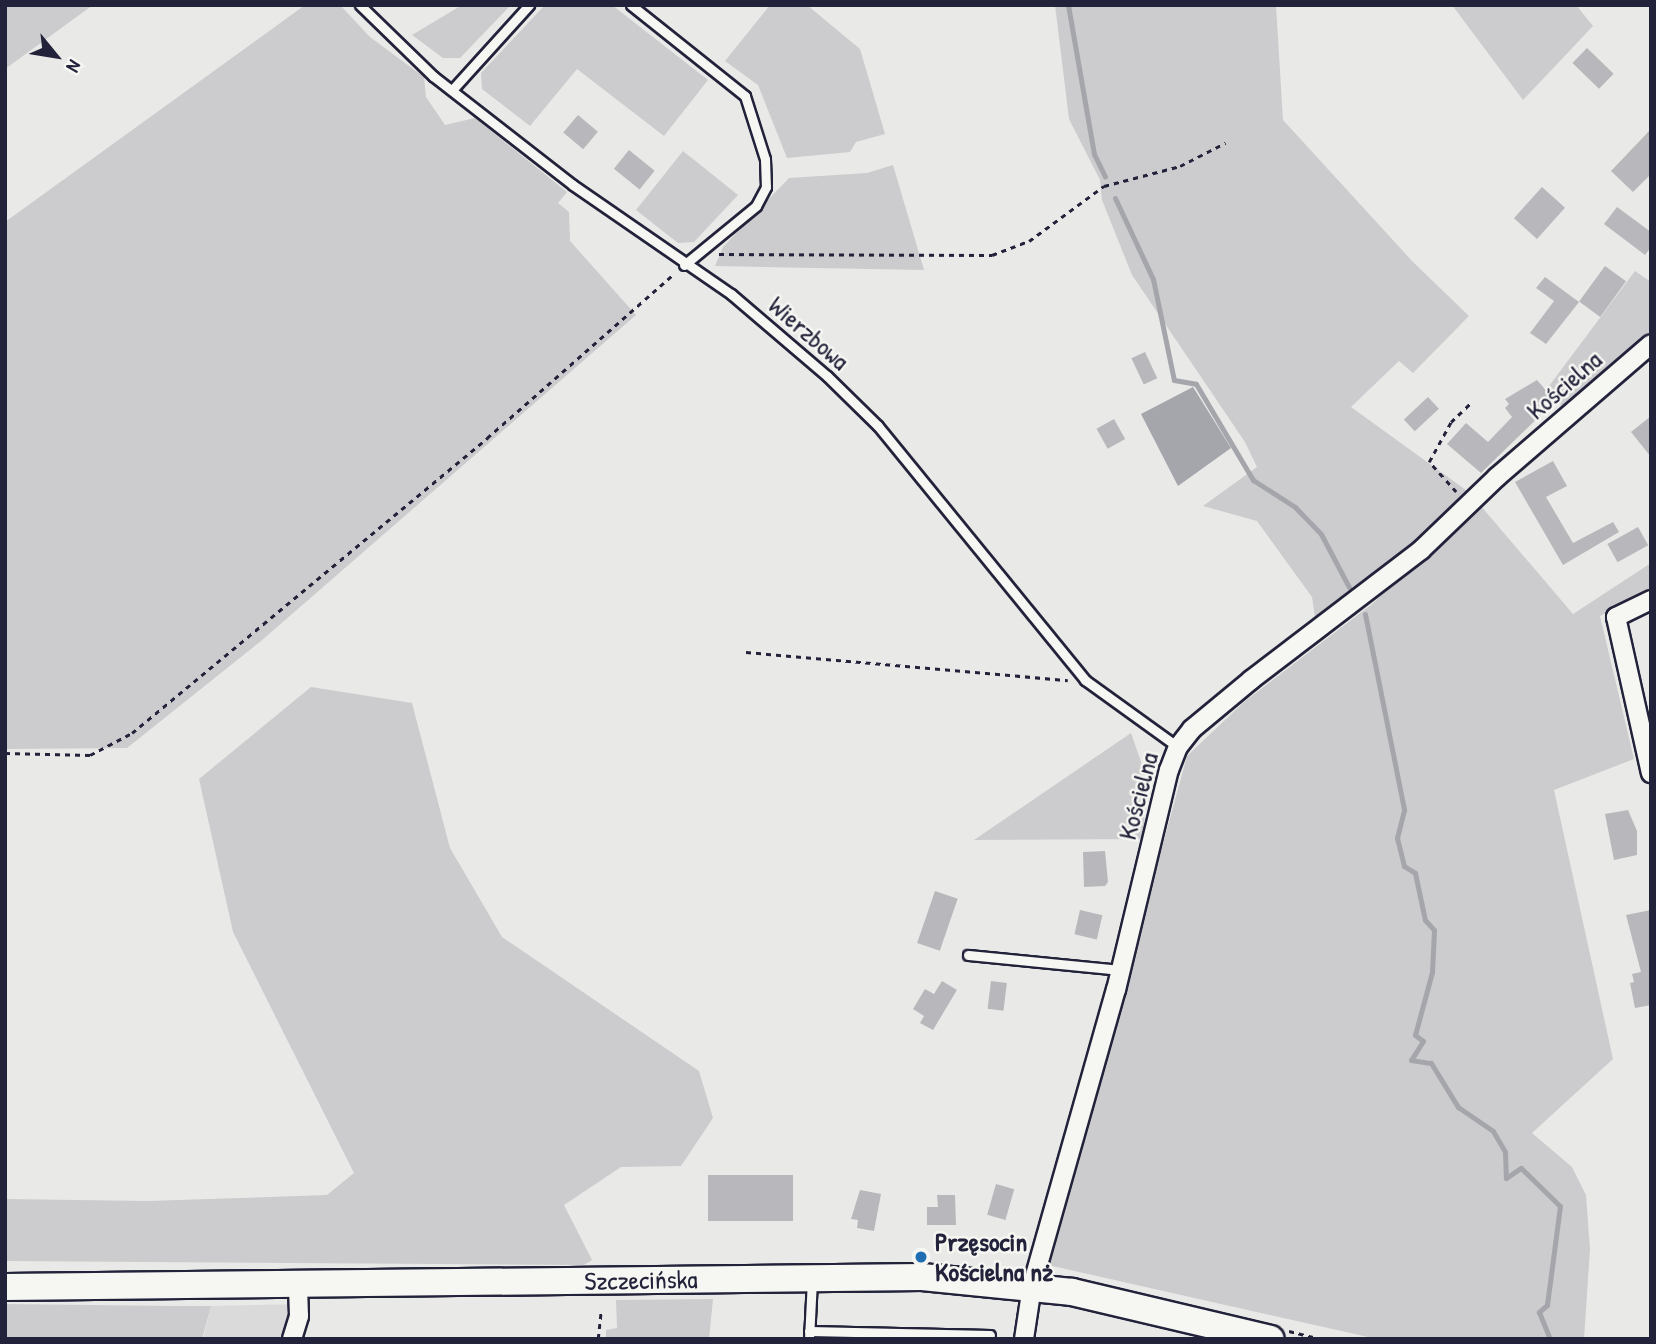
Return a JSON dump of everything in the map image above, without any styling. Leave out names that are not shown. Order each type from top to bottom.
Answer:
[{"type":"street","name":"Kościelna","points":[[1024,1339],[1032,1286],[1121,970],[1169,770],[1178,747],[1192,729],[1251,680],[1385,580],[1651,344]]},
{"type":"street","points":[[1651,600],[1616,617],[1651,774]]},
{"type":"street","name":"Szczecińska","points":[[5,1287],[922,1277],[1032,1286],[1119,1301],[1271,1339]]},
{"type":"street","points":[[292,1339],[299,1316],[298,1284]]},
{"type":"lane","name":"Wierzbowa","points":[[360,5],[395,43],[452,90],[684,265],[731,294],[781,335],[878,426],[1085,680],[1178,747]]},
{"type":"lane","points":[[452,90],[529,5]]},
{"type":"lane","points":[[631,5],[745,96],[765,159],[766,187],[756,206],[684,265]]},
{"type":"lane","points":[[968,955],[1121,970]]},
{"type":"lane","points":[[813,1278],[809,1335],[990,1335]]},
{"type":"path","points":[[697,255],[992,255],[1029,241],[1104,186],[1180,166],[1225,143]]},
{"type":"path","points":[[5,753],[90,755],[132,733],[487,438],[684,265]]},
{"type":"path","points":[[1467,505],[1429,462],[1451,422],[1473,401]]},
{"type":"path","points":[[746,652],[1085,680]]},
{"type":"path","points":[[598,1339],[601,1311]]},
{"type":"shaded area","points":[[5,5],[93,5],[5,69]]},
{"type":"shaded area","points":[[305,5],[340,5],[370,37],[424,77],[426,97],[445,125],[475,118],[567,192],[558,203],[569,212],[570,241],[636,315],[261,641],[127,748],[5,749],[5,222]]},
{"type":"shaded area","points":[[462,5],[511,5],[460,58],[443,58],[412,35]]},
{"type":"shaded area","points":[[545,5],[612,5],[708,80],[664,136],[577,69],[530,126],[482,89],[481,73]]},
{"type":"shaded area","points":[[770,5],[807,5],[860,49],[885,134],[856,142],[850,152],[787,158],[758,85],[725,61]]},
{"type":"shaded area","points":[[1055,5],[1276,5],[1283,120],[1413,262],[1469,316],[1413,373],[1399,361],[1351,407],[1470,493],[1356,590],[1315,618],[1312,597],[1257,521],[1203,506],[1257,467],[1245,442],[1132,275],[1102,200],[1100,180],[1069,119]]},
{"type":"shaded area","points":[[1452,5],[1576,5],[1593,26],[1523,100]]},
{"type":"shaded area","points":[[683,151],[738,195],[694,242],[678,243],[636,210]]},
{"type":"shaded area","points":[[893,165],[924,270],[715,266],[723,247],[789,178],[867,173]]},
{"type":"shaded area","points":[[1635,271],[1651,282],[1651,332],[1565,410],[1546,390]]},
{"type":"shaded area","points":[[1193,387],[1231,448],[1178,486],[1141,414]]},
{"type":"shaded area","points":[[1480,505],[1573,614],[1651,563],[1651,588],[1600,616],[1634,759],[1554,790],[1613,1059],[1532,1133],[1572,1167],[1586,1195],[1590,1249],[1584,1339],[1377,1339],[1048,1265],[1187,756],[1244,702],[1372,604]]},
{"type":"shaded area","points":[[311,687],[412,703],[450,848],[502,937],[699,1071],[713,1118],[681,1166],[621,1167],[564,1205],[592,1260],[584,1265],[5,1261],[5,1199],[148,1201],[327,1195],[354,1173],[233,932],[199,779]]},
{"type":"shaded area","points":[[1131,733],[1145,773],[1144,839],[974,840]]},
{"type":"shaded area","points":[[713,1299],[709,1339],[606,1339],[606,1330],[617,1328],[616,1300]]},
{"type":"shaded area","points":[[5,1304],[211,1306],[202,1339],[5,1339]]},
{"type":"shaded area","points":[[300,1304],[291,1339],[203,1339],[211,1306]]},
{"type":"building","points":[[1587,48],[1614,74],[1599,89],[1572,63]]},
{"type":"building","points":[[578,115],[598,132],[583,149],[563,133]]},
{"type":"building","points":[[1651,129],[1651,174],[1633,192],[1611,171]]},
{"type":"building","points":[[629,150],[655,171],[640,189],[614,169]]},
{"type":"building","points":[[1542,187],[1565,208],[1537,239],[1514,218]]},
{"type":"building","points":[[1617,207],[1651,232],[1651,247],[1645,255],[1604,224]]},
{"type":"building","points":[[1605,266],[1626,281],[1600,317],[1579,302]]},
{"type":"building","points":[[1545,277],[1579,302],[1546,344],[1530,333],[1554,301],[1536,288]]},
{"type":"building","points":[[1145,352],[1157,378],[1144,385],[1131,358]]},
{"type":"building","points":[[1537,380],[1555,401],[1481,473],[1447,444],[1466,423],[1488,442],[1512,417],[1505,408],[1509,404],[1505,399]]},
{"type":"building","points":[[1428,397],[1439,409],[1415,431],[1404,420]]},
{"type":"building","points":[[1651,416],[1651,457],[1631,432]]},
{"type":"building","points":[[1114,419],[1125,439],[1108,449],[1097,429]]},
{"type":"building","points":[[1553,461],[1567,486],[1546,497],[1573,543],[1613,522],[1619,532],[1563,565],[1515,482]]},
{"type":"building","points":[[1638,527],[1648,545],[1618,562],[1607,544]]},
{"type":"building","points":[[1628,810],[1637,831],[1637,855],[1614,860],[1605,814]]},
{"type":"building","points":[[1105,851],[1108,882],[1105,886],[1084,887],[1083,852]]},
{"type":"building","points":[[935,891],[958,899],[940,951],[917,943]]},
{"type":"building","points":[[1080,910],[1102,915],[1097,940],[1074,934]]},
{"type":"building","points":[[1651,910],[1651,1005],[1635,1008],[1630,983],[1634,982],[1632,974],[1641,972],[1626,915]]},
{"type":"building","points":[[942,981],[957,990],[933,1030],[920,1023],[924,1016],[913,1009],[925,989],[934,994]]},
{"type":"building","points":[[991,981],[1007,983],[1003,1011],[988,1009]]},
{"type":"building","points":[[708,1175],[793,1175],[793,1221],[708,1221]]},
{"type":"building","points":[[996,1184],[1014,1189],[1005,1220],[987,1215]]},
{"type":"building","points":[[860,1190],[881,1194],[874,1231],[857,1228],[858,1220],[851,1219]]},
{"type":"building","points":[[937,1195],[955,1195],[956,1225],[927,1225],[927,1207],[938,1207]]},
{"type":"waterway","points":[[1068,5],[1094,154],[1105,177]]},
{"type":"waterway","points":[[1115,198],[1153,279],[1174,380],[1196,384],[1253,480],[1295,507],[1321,534],[1349,587]]},
{"type":"waterway","points":[[1365,614],[1404,810],[1397,838],[1404,866],[1415,873],[1425,920],[1434,930],[1432,972],[1415,1035],[1423,1041],[1411,1060],[1431,1063],[1458,1107],[1493,1131],[1505,1152],[1506,1178],[1521,1168],[1560,1206],[1547,1305],[1539,1312],[1550,1339]]},
{"type":"place","name":"Przęsocin Kościelna nż","points":[[921,1257]]}]
